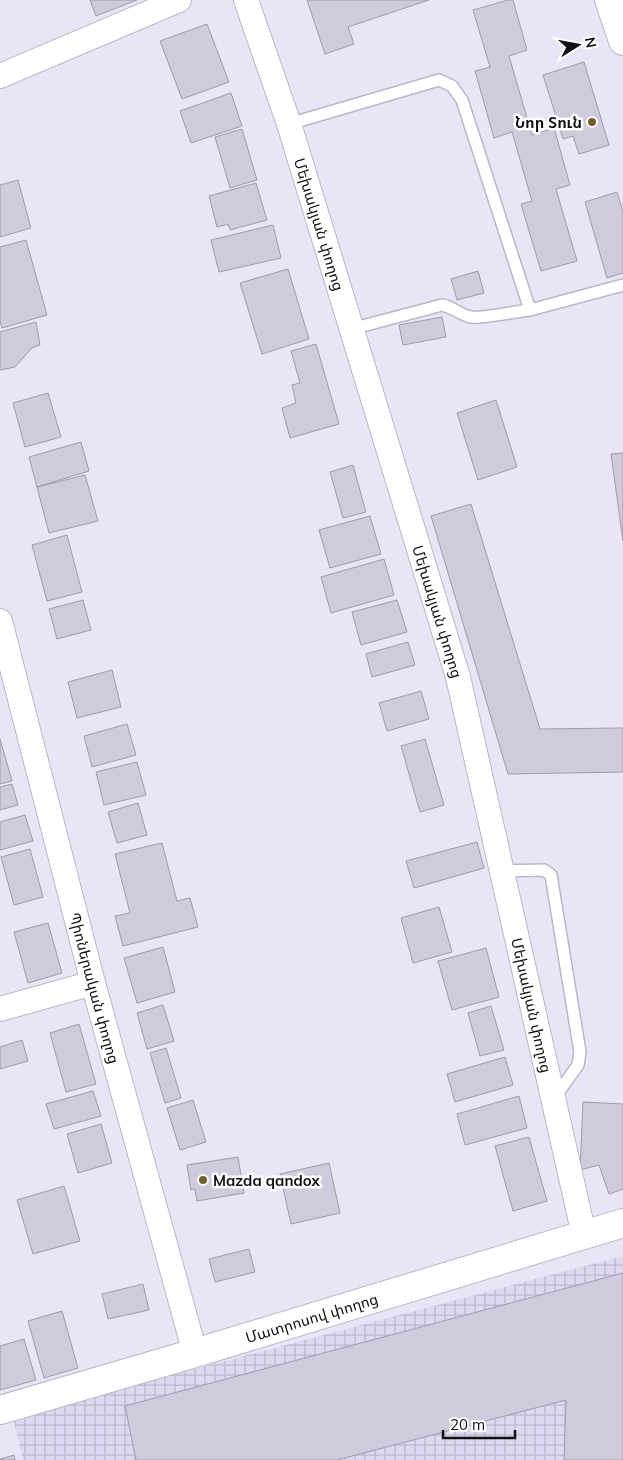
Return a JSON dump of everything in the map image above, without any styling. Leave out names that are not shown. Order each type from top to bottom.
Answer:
[{"type":"street","points":[[0,76],[179,0]]},
{"type":"street","name":"Մեխակյան փողոց","points":[[246,0],[289,124],[458,677],[584,1235]]},
{"type":"street","points":[[615,5],[623,41]]},
{"type":"street","name":"Պիոներական փողոց","points":[[0,621],[93,983],[194,1353]]},
{"type":"street","points":[[0,1009],[93,983]]},
{"type":"street","name":"Մատրոսով փողոց","points":[[0,1410],[623,1223]]},
{"type":"lane","points":[[289,124],[439,80],[452,86],[462,100],[530,310]]},
{"type":"lane","points":[[352,329],[442,305],[452,307],[459,313],[472,318],[530,310],[623,286]]},
{"type":"lane","points":[[501,871],[544,870],[551,875],[580,1052],[578,1065],[553,1099]]},
{"type":"shaded area","points":[[623,1256],[623,1460],[23,1460],[13,1417]]},
{"type":"building","points":[[90,0],[137,0],[96,16]]},
{"type":"building","points":[[307,0],[429,0],[348,27],[354,44],[325,54]]},
{"type":"building","points":[[513,0],[527,50],[509,56],[532,135],[554,128],[570,185],[556,189],[577,261],[541,271],[521,204],[532,201],[512,132],[494,138],[475,71],[490,67],[473,10]]},
{"type":"building","points":[[207,24],[229,82],[182,99],[160,41]]},
{"type":"building","points":[[584,62],[609,145],[579,154],[573,136],[563,139],[543,75]]},
{"type":"building","points":[[231,93],[242,126],[191,143],[180,111]]},
{"type":"building","points":[[242,129],[257,180],[230,188],[215,137]]},
{"type":"building","points":[[18,180],[31,228],[0,237],[0,185]]},
{"type":"building","points":[[256,183],[267,220],[230,230],[228,224],[217,227],[209,196]]},
{"type":"building","points":[[617,192],[623,212],[623,273],[607,278],[585,202]]},
{"type":"building","points":[[273,225],[281,258],[219,272],[211,240]]},
{"type":"building","points":[[26,240],[47,315],[2,328],[0,321],[0,247]]},
{"type":"building","points":[[288,269],[309,339],[262,354],[240,283]]},
{"type":"building","points":[[478,271],[484,293],[457,300],[451,279]]},
{"type":"building","points":[[442,317],[446,337],[403,345],[399,325]]},
{"type":"building","points":[[36,322],[40,345],[32,348],[15,367],[0,370],[0,332]]},
{"type":"building","points":[[316,344],[339,424],[290,438],[282,408],[296,403],[292,385],[300,383],[291,351]]},
{"type":"building","points":[[48,393],[61,437],[25,447],[13,403]]},
{"type":"building","points":[[496,400],[517,467],[478,480],[457,413]]},
{"type":"building","points":[[81,442],[89,471],[37,487],[29,457]]},
{"type":"building","points":[[623,453],[623,541],[611,454]]},
{"type":"building","points":[[353,465],[366,512],[343,518],[330,472]]},
{"type":"building","points":[[85,475],[98,521],[49,533],[37,487]]},
{"type":"building","points":[[471,504],[540,729],[623,728],[623,772],[508,774],[431,516]]},
{"type":"building","points":[[370,516],[381,554],[330,568],[319,530]]},
{"type":"building","points":[[67,535],[82,592],[47,601],[32,545]]},
{"type":"building","points":[[384,559],[394,595],[331,613],[321,577]]},
{"type":"building","points":[[83,600],[91,630],[57,639],[49,609]]},
{"type":"building","points":[[397,600],[407,632],[361,645],[352,612]]},
{"type":"building","points":[[408,642],[415,665],[372,677],[366,654]]},
{"type":"building","points":[[112,670],[121,707],[77,718],[68,682]]},
{"type":"building","points":[[421,691],[429,719],[387,731],[379,703]]},
{"type":"building","points":[[127,724],[136,755],[92,767],[84,736]]},
{"type":"building","points":[[0,739],[12,781],[0,784]]},
{"type":"building","points":[[425,739],[444,805],[420,812],[401,746]]},
{"type":"building","points":[[137,762],[146,795],[104,805],[96,772]]},
{"type":"building","points":[[12,784],[18,805],[0,810],[0,787]]},
{"type":"building","points":[[138,803],[147,835],[117,843],[108,812]]},
{"type":"building","points":[[25,815],[33,841],[0,850],[0,822]]},
{"type":"building","points":[[477,842],[484,868],[414,888],[406,861]]},
{"type":"building","points":[[162,843],[177,901],[190,898],[198,927],[123,946],[115,916],[130,913],[115,854]]},
{"type":"building","points":[[30,849],[43,897],[14,905],[1,857]]},
{"type":"building","points":[[439,907],[452,952],[413,963],[401,918]]},
{"type":"building","points":[[48,923],[62,973],[28,983],[14,932]]},
{"type":"building","points":[[163,947],[175,992],[137,1003],[124,958]]},
{"type":"building","points":[[486,948],[499,997],[452,1010],[438,961]]},
{"type":"building","points":[[163,1005],[174,1041],[147,1049],[137,1013]]},
{"type":"building","points":[[491,1006],[504,1050],[480,1056],[468,1013]]},
{"type":"building","points":[[79,1024],[96,1084],[66,1092],[50,1033]]},
{"type":"building","points":[[22,1040],[28,1061],[0,1069],[0,1047]]},
{"type":"building","points":[[166,1048],[181,1098],[165,1103],[150,1053]]},
{"type":"building","points":[[505,1057],[513,1085],[455,1102],[447,1074]]},
{"type":"building","points":[[93,1091],[101,1116],[54,1129],[46,1104]]},
{"type":"building","points":[[519,1096],[527,1128],[465,1145],[457,1114]]},
{"type":"building","points":[[193,1100],[206,1142],[180,1150],[167,1108]]},
{"type":"building","points":[[583,1102],[623,1104],[623,1189],[609,1194],[599,1165],[580,1170]]},
{"type":"building","points":[[101,1124],[112,1163],[78,1173],[67,1134]]},
{"type":"building","points":[[529,1137],[547,1201],[513,1211],[495,1146]]},
{"type":"building","points":[[238,1157],[244,1193],[197,1201],[195,1189],[191,1190],[187,1165]]},
{"type":"building","points":[[329,1163],[340,1213],[291,1224],[280,1174]]},
{"type":"building","points":[[64,1186],[80,1241],[33,1254],[17,1200]]},
{"type":"building","points":[[249,1249],[255,1272],[215,1282],[209,1259]]},
{"type":"building","points":[[623,1273],[623,1460],[564,1460],[566,1400],[337,1460],[136,1460],[125,1406]]},
{"type":"building","points":[[143,1284],[149,1310],[108,1319],[102,1294]]},
{"type":"building","points":[[62,1311],[78,1368],[44,1378],[28,1321]]},
{"type":"building","points":[[24,1339],[36,1380],[0,1390],[0,1346]]},
{"type":"building","points":[[14,1455],[15,1460],[0,1460],[0,1459]]},
{"type":"place","name":"Նոր Տուն","points":[[592,122]]},
{"type":"place","name":"Mazda qandox","points":[[203,1180]]}]
